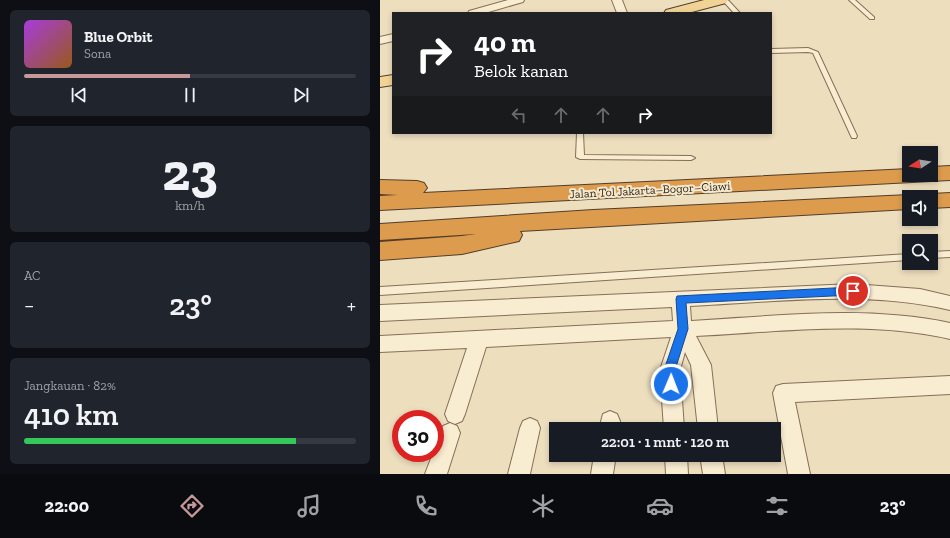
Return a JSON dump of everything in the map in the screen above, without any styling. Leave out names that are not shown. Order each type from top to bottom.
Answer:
[{"type":"highway","points":[[938,174],[950,173]]},
{"type":"highway","name":"Jalan Tol Jakarta–Bogor–Ciawi","points":[[380,203],[902,176]]},
{"type":"highway","points":[[380,187],[588,193]]},
{"type":"highway","points":[[938,201],[950,200]]},
{"type":"highway","points":[[380,232],[593,218],[902,202]]},
{"type":"highway","points":[[380,251],[462,245],[593,218]]},
{"type":"main road","points":[[674,12],[704,2],[721,0]]},
{"type":"main road","points":[[380,82],[392,80]]},
{"type":"street","points":[[477,12],[519,0]]},
{"type":"street","points":[[617,0],[622,12]]},
{"type":"street","points":[[380,41],[392,37]]},
{"type":"street","points":[[380,313],[853,291],[920,296],[950,303]]},
{"type":"street","points":[[680,299],[683,329],[701,365],[707,422]]},
{"type":"street","points":[[380,344],[860,320],[923,325],[950,331]]},
{"type":"street","points":[[674,422],[670,370],[683,329]]},
{"type":"street","points":[[436,474],[479,339]]},
{"type":"street","points":[[799,474],[783,393],[950,385]]},
{"type":"street","points":[[519,474],[530,428]]},
{"type":"street","points":[[602,474],[604,462]]},
{"type":"street","points":[[676,462],[677,474]]},
{"type":"street","points":[[713,462],[714,474]]},
{"type":"lane","points":[[725,0],[736,12]]},
{"type":"lane","points":[[852,0],[872,18]]},
{"type":"lane","points":[[772,51],[808,50],[815,52],[854,136]]},
{"type":"lane","points":[[580,134],[580,158],[691,158]]},
{"type":"lane","points":[[938,255],[950,254]]},
{"type":"lane","points":[[380,291],[902,257]]},
{"type":"route","points":[[671,384],[670,370],[683,329],[680,299],[853,291]]}]
